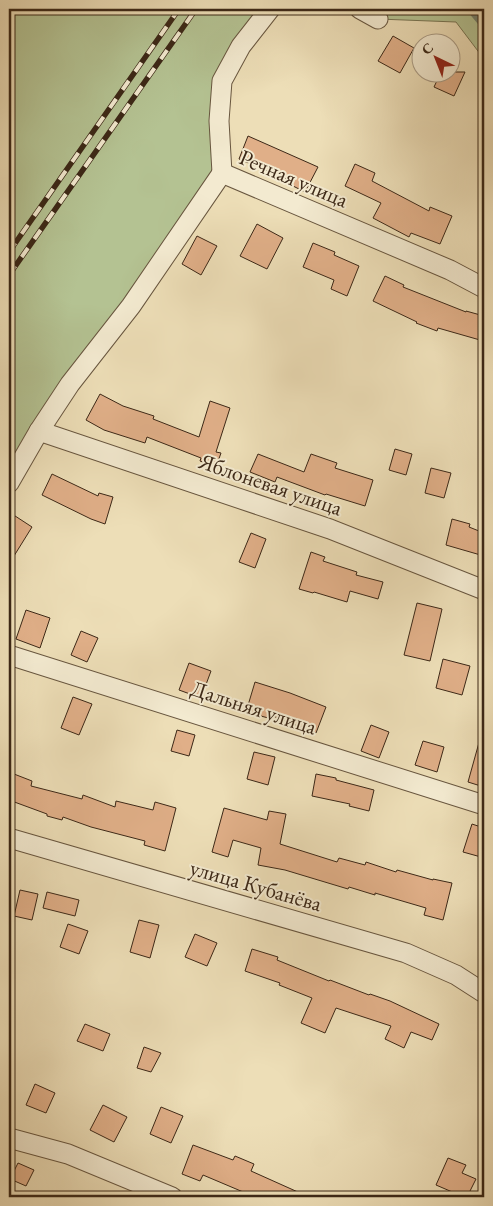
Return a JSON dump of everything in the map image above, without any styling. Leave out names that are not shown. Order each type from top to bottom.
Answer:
[{"type":"street","name":"Речная улица","points":[[270,9],[241,46],[222,81],[219,121],[222,173],[450,270],[484,288]]},
{"type":"street","points":[[360,9],[378,19]]},
{"type":"street","points":[[9,483],[70,384],[131,306],[222,173]]},
{"type":"street","name":"Яблоневая улица","points":[[39,432],[330,529],[484,590]]},
{"type":"street","name":"Дальняя улица","points":[[9,655],[484,805]]},
{"type":"street","name":"улица Кубанёва","points":[[9,838],[406,953],[456,975],[484,993]]},
{"type":"street","points":[[9,1138],[68,1154],[172,1197]]},
{"type":"green space","points":[[9,9],[270,9],[222,81],[222,173],[9,483]]},
{"type":"green space","points":[[360,9],[484,9],[484,59],[456,22],[378,19]]},
{"type":"building","points":[[393,36],[410,46],[410,55],[400,73],[378,61]]},
{"type":"building","points":[[460,72],[465,72],[454,96],[434,87],[436,82],[460,82]]},
{"type":"building","points":[[248,136],[318,167],[305,192],[287,183],[289,180],[239,159]]},
{"type":"building","points":[[355,164],[375,173],[372,181],[429,211],[430,207],[452,216],[440,244],[411,233],[409,237],[373,218],[381,203],[345,186]]},
{"type":"building","points":[[257,224],[283,238],[267,269],[240,256]]},
{"type":"building","points":[[197,236],[217,246],[201,275],[182,264]]},
{"type":"building","points":[[313,243],[335,252],[334,255],[359,266],[347,296],[331,289],[334,280],[303,267]]},
{"type":"building","points":[[385,276],[404,285],[403,287],[466,312],[484,316],[480,340],[438,328],[437,331],[416,323],[373,301]]},
{"type":"building","points":[[100,394],[123,406],[154,416],[153,419],[199,437],[210,401],[230,408],[216,452],[221,453],[216,467],[200,461],[201,458],[147,437],[145,443],[104,430],[86,420]]},
{"type":"building","points":[[395,449],[412,454],[406,475],[389,470]]},
{"type":"building","points":[[258,454],[304,472],[311,454],[337,463],[335,468],[373,480],[365,506],[325,495],[277,477],[275,482],[250,472]]},
{"type":"building","points":[[431,468],[451,473],[444,498],[425,493]]},
{"type":"building","points":[[52,474],[98,496],[99,493],[113,497],[105,524],[42,495]]},
{"type":"building","points":[[9,512],[32,527],[9,564]]},
{"type":"building","points":[[452,519],[470,524],[469,527],[484,533],[484,556],[446,545]]},
{"type":"building","points":[[251,533],[266,539],[255,568],[239,562]]},
{"type":"building","points":[[311,552],[325,557],[323,561],[357,572],[356,575],[383,582],[378,599],[350,591],[347,602],[299,589]]},
{"type":"building","points":[[417,603],[442,609],[430,661],[404,655]]},
{"type":"building","points":[[26,610],[50,618],[40,648],[16,639]]},
{"type":"building","points":[[81,631],[98,638],[87,662],[71,655]]},
{"type":"building","points":[[443,659],[470,666],[462,695],[436,688]]},
{"type":"building","points":[[189,663],[211,671],[201,698],[179,690]]},
{"type":"building","points":[[255,682],[326,707],[316,733],[273,716],[272,719],[246,712]]},
{"type":"building","points":[[73,697],[92,704],[79,735],[61,728]]},
{"type":"building","points":[[371,725],[389,732],[379,758],[361,751]]},
{"type":"building","points":[[177,730],[195,735],[189,756],[171,751]]},
{"type":"building","points":[[480,739],[484,740],[484,787],[468,782]]},
{"type":"building","points":[[423,741],[444,747],[437,772],[415,765]]},
{"type":"building","points":[[254,752],[275,757],[268,785],[247,779]]},
{"type":"building","points":[[14,774],[32,781],[31,786],[82,799],[83,795],[115,807],[116,801],[153,810],[155,802],[176,808],[165,851],[144,845],[145,841],[91,827],[63,817],[62,820],[47,816],[47,814],[9,800],[9,788]]},
{"type":"building","points":[[316,774],[374,790],[369,811],[349,806],[350,804],[312,796]]},
{"type":"building","points":[[224,808],[267,820],[269,811],[286,814],[280,844],[337,862],[339,858],[365,865],[366,862],[396,872],[397,870],[452,883],[443,920],[424,915],[426,908],[375,893],[375,895],[349,887],[348,889],[285,870],[258,865],[261,848],[233,840],[228,857],[212,852]]},
{"type":"building","points":[[472,824],[484,828],[484,846],[481,857],[463,852]]},
{"type":"building","points":[[20,890],[38,894],[32,920],[14,916]]},
{"type":"building","points":[[47,892],[79,900],[75,916],[43,908]]},
{"type":"building","points":[[139,920],[159,925],[150,958],[130,952]]},
{"type":"building","points":[[68,924],[88,931],[79,954],[60,947]]},
{"type":"building","points":[[195,934],[217,943],[207,966],[185,957]]},
{"type":"building","points":[[252,949],[278,957],[277,960],[329,981],[390,1001],[439,1024],[432,1040],[411,1032],[404,1048],[385,1039],[391,1026],[336,1008],[325,1033],[301,1023],[312,998],[279,985],[280,983],[245,971]]},
{"type":"building","points":[[85,1024],[110,1034],[103,1051],[77,1041]]},
{"type":"building","points":[[144,1047],[161,1053],[151,1072],[137,1068]]},
{"type":"building","points":[[35,1084],[55,1093],[46,1113],[26,1105]]},
{"type":"building","points":[[103,1105],[127,1117],[114,1142],[90,1130]]},
{"type":"building","points":[[161,1107],[183,1116],[171,1143],[150,1134]]},
{"type":"building","points":[[193,1145],[233,1160],[235,1156],[254,1164],[251,1171],[309,1197],[255,1197],[203,1175],[200,1181],[182,1174]]},
{"type":"building","points":[[448,1158],[466,1165],[462,1173],[476,1179],[467,1197],[436,1185]]},
{"type":"building","points":[[18,1163],[34,1170],[26,1186],[10,1179]]},
{"type":"waterway","points":[[469,9],[484,27]]},
{"type":"railway","points":[[9,252],[179,9]]},
{"type":"railway","points":[[9,275],[196,9]]}]
